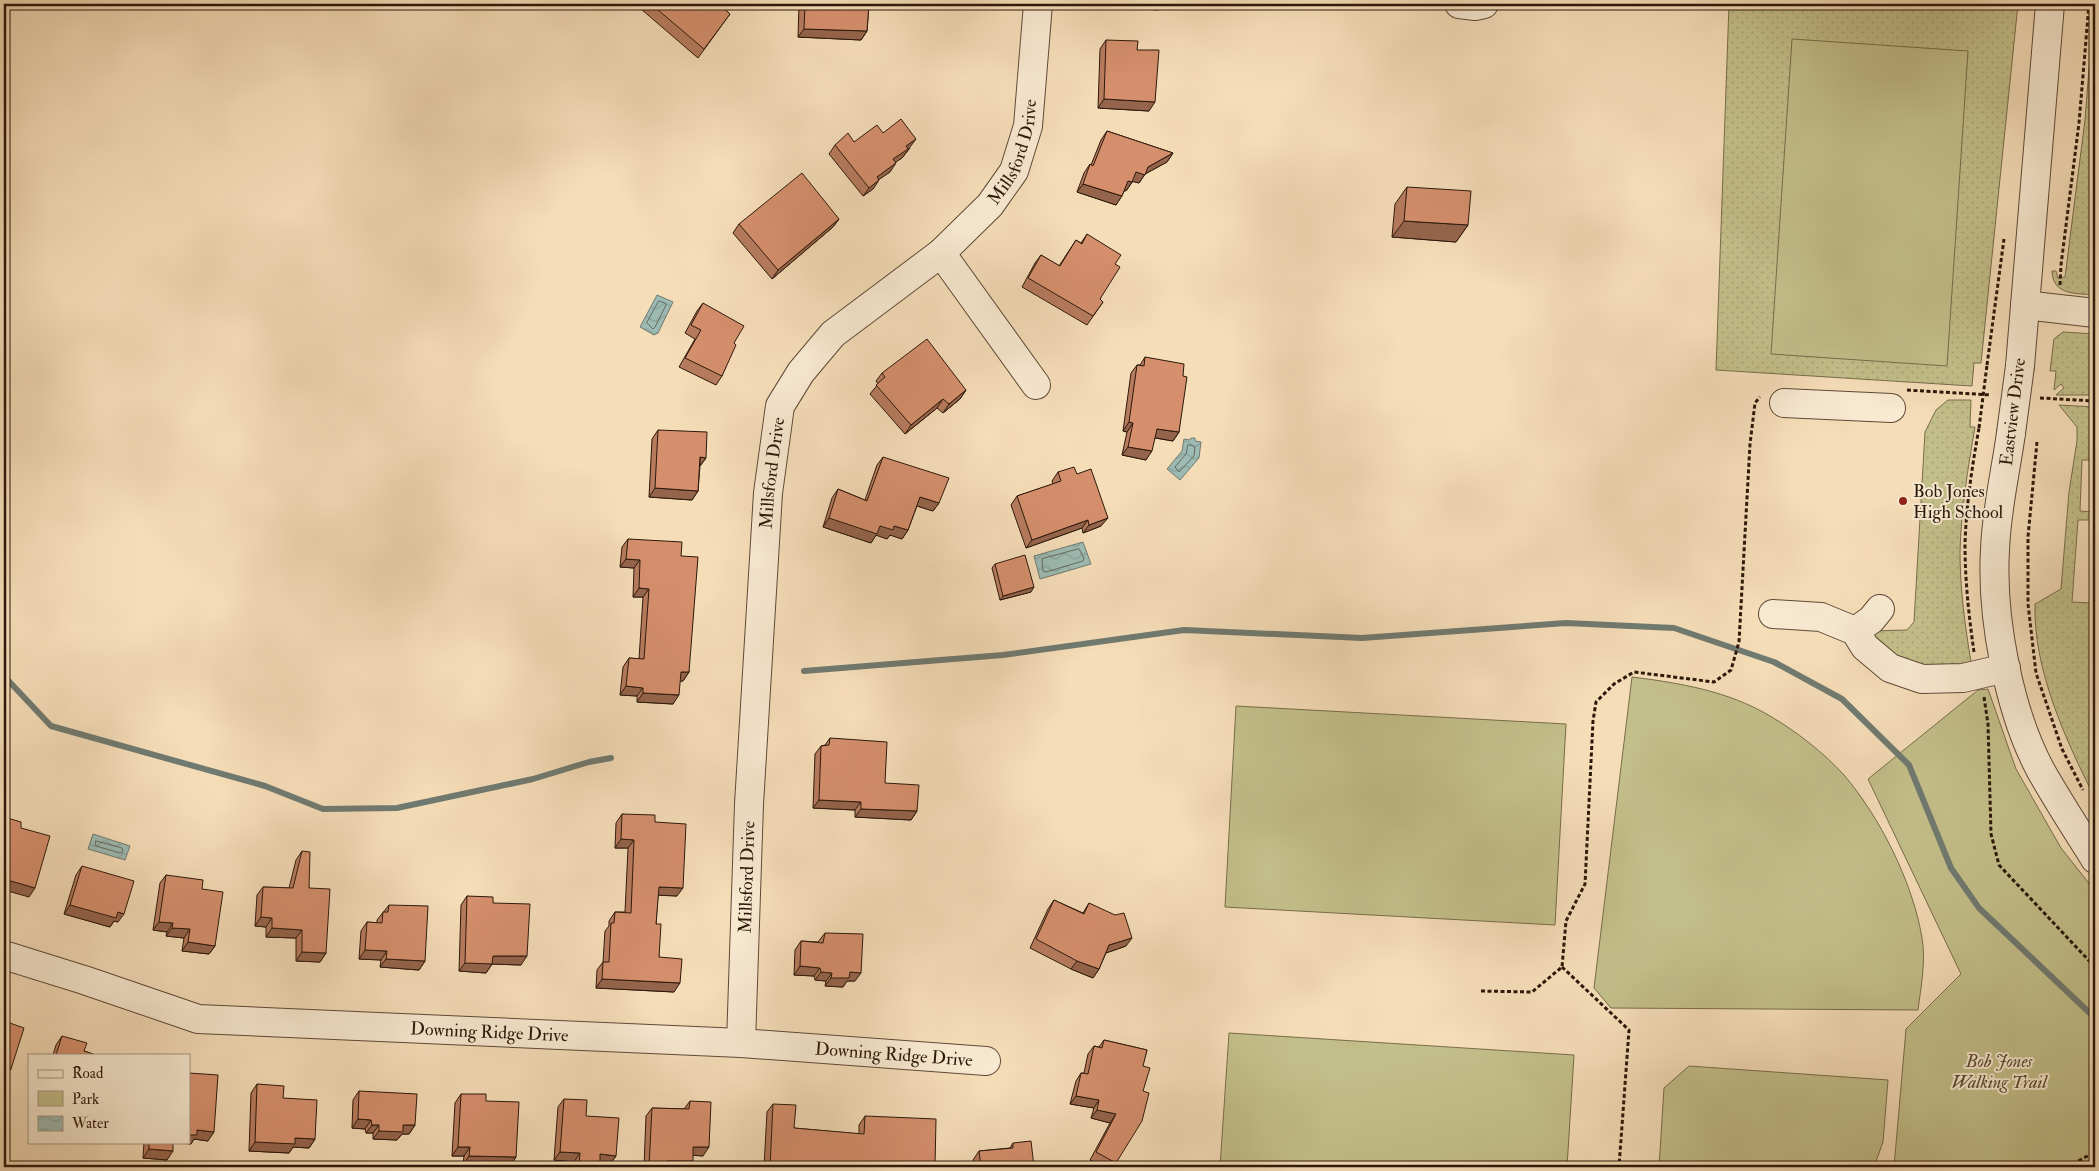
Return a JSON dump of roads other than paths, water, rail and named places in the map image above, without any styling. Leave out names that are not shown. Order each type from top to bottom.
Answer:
[{"type":"street","name":"Millsford Drive","points":[[741,1043],[749,804],[768,493],[780,406],[801,372],[832,334],[941,253],[990,205],[1014,170],[1028,126],[1038,4]]},
{"type":"street","points":[[1459,4],[1475,6],[1484,4]]},
{"type":"street","name":"Eastview Drive","points":[[2050,4],[2020,366],[1994,549],[1996,602],[2003,656],[2022,727],[2041,770],[2095,859]]},
{"type":"street","points":[[941,253],[1036,384]]},
{"type":"street","points":[[2025,305],[2095,312]]},
{"type":"street","points":[[1772,400],[1895,399]]},
{"type":"street","points":[[1855,631],[1871,620],[1880,609]]},
{"type":"street","points":[[1773,614],[1821,616],[1855,631],[1864,647],[1890,668],[1922,679],[1963,678],[2006,668]]},
{"type":"street","name":"Downing Ridge Drive","points":[[4,955],[198,1019],[741,1043],[986,1061]]},
{"type":"water","points":[[657,295],[673,302],[658,333],[654,335],[640,327]]},
{"type":"water","points":[[1191,438],[1201,442],[1199,458],[1180,480],[1167,469],[1182,451],[1184,439],[1190,440]]},
{"type":"water","points":[[1083,542],[1091,564],[1040,579],[1034,556]]},
{"type":"water","points":[[93,834],[130,846],[125,860],[88,849]]},
{"type":"waterway","points":[[804,671],[1003,655],[1184,630],[1362,638],[1566,623],[1674,628],[1774,662],[1842,699],[1909,765],[1951,868],[1979,908],[2095,1018]]},
{"type":"waterway","points":[[4,676],[51,726],[265,786],[323,809],[397,808],[533,779],[589,762],[611,758]]},
{"type":"place","name":"Bob Jones High School","points":[[1903,501]]},
{"type":"park label","name":"Bob Jones Walking Trail","points":[[1999,1071]]}]
